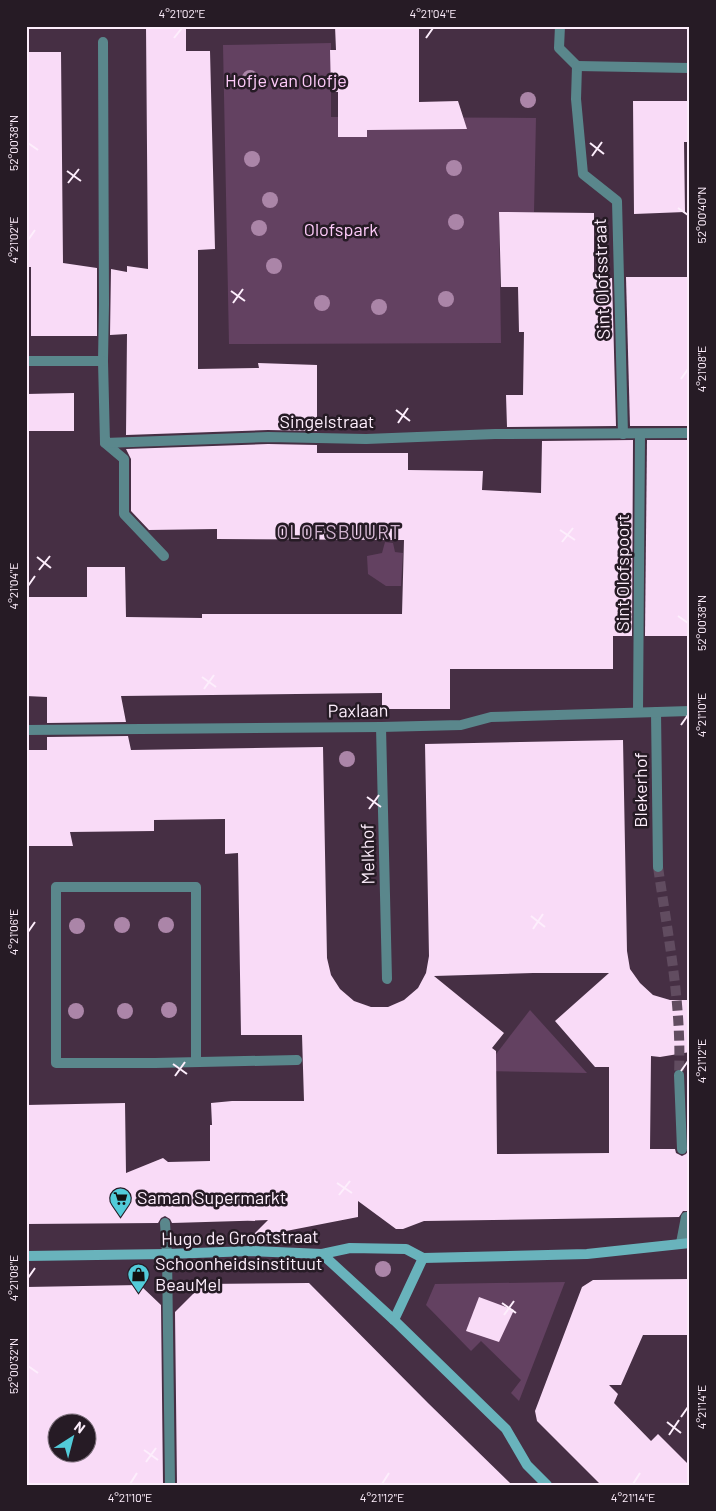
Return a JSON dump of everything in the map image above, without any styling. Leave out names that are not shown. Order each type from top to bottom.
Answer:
[{"type":"street","points":[[560,26],[559,48],[577,66],[690,68]]},
{"type":"street","points":[[103,42],[103,361],[105,442],[124,459],[124,514],[164,556]]},
{"type":"street","name":"Sint Olofsstraat","points":[[577,66],[576,100],[583,174],[617,201],[623,434]]},
{"type":"street","points":[[26,361],[103,361]]},
{"type":"street","name":"Singelstraat","points":[[105,442],[268,437],[366,439],[495,434],[690,433]]},
{"type":"street","name":"Sint Olofspoort","points":[[638,712],[640,434]]},
{"type":"street","name":"Paxlaan","points":[[26,730],[381,728],[461,725],[491,717],[690,711]]},
{"type":"street","name":"Blekerhof","points":[[656,712],[658,867]]},
{"type":"street","name":"Melkhof","points":[[381,728],[387,979]]},
{"type":"street","points":[[196,1061],[196,887],[56,887],[56,1063],[297,1060]]},
{"type":"street","points":[[679,1075],[682,1148]]},
{"type":"street","points":[[686,1217],[686,1243]]},
{"type":"street","points":[[165,1223],[170,1485]]},
{"type":"street","name":"Hugo de Grootstraat","points":[[26,1256],[251,1251],[322,1254],[350,1248],[406,1248],[423,1258],[587,1254],[686,1243]]},
{"type":"street","points":[[322,1254],[394,1320],[506,1429],[527,1465],[547,1485]]},
{"type":"street","points":[[394,1320],[423,1258]]},
{"type":"green space","name":"Olofspark","points":[[331,43],[331,117],[536,118],[534,212],[499,213],[501,343],[229,344],[223,45]]},
{"type":"green space","points":[[385,542],[393,543],[395,552],[403,553],[401,586],[386,586],[368,574],[367,556],[382,553]]},
{"type":"green space","points":[[530,1010],[587,1073],[483,1071]]},
{"type":"green space","points":[[565,1282],[519,1401],[511,1393],[521,1380],[481,1341],[471,1351],[426,1305],[435,1284]]},
{"type":"building","points":[[146,26],[186,26],[186,51],[210,51],[215,249],[198,250],[198,369],[259,368],[258,363],[317,365],[317,431],[268,430],[126,435],[127,334],[110,335],[111,269],[127,272],[127,266],[148,269]]},
{"type":"building","points":[[335,26],[419,28],[419,102],[458,101],[467,129],[367,130],[367,137],[338,137],[338,92],[331,92],[330,50],[336,50]]},
{"type":"building","points":[[26,52],[61,52],[63,263],[97,268],[97,336],[31,336],[31,267],[27,267],[26,250]]},
{"type":"building","points":[[633,101],[690,101],[690,142],[684,142],[685,212],[634,214]]},
{"type":"building","points":[[499,212],[594,213],[594,278],[612,278],[616,426],[507,427],[506,395],[523,395],[524,332],[519,332],[518,287],[501,287]]},
{"type":"building","points":[[626,277],[690,277],[690,426],[630,426]]},
{"type":"building","points":[[74,393],[74,431],[26,431],[26,394]]},
{"type":"building","points":[[633,440],[632,636],[613,636],[613,669],[450,669],[450,709],[382,709],[382,693],[121,696],[126,722],[47,723],[47,697],[26,696],[26,638],[29,638],[29,597],[87,597],[87,567],[125,567],[126,617],[202,618],[202,614],[402,614],[404,540],[217,539],[217,529],[149,530],[131,511],[131,459],[126,449],[268,444],[317,445],[317,453],[408,453],[408,470],[483,471],[482,490],[541,493],[542,441]]},
{"type":"building","points":[[647,440],[690,440],[690,636],[645,636]]},
{"type":"building","points":[[128,736],[131,750],[323,747],[327,958],[331,975],[340,989],[354,1001],[371,1007],[388,1007],[404,1000],[418,988],[426,973],[429,956],[425,744],[623,740],[627,951],[630,969],[640,983],[653,995],[670,1000],[690,1000],[690,1052],[660,1057],[651,1056],[650,1149],[675,1149],[676,1153],[682,1156],[690,1148],[690,1211],[683,1211],[679,1217],[424,1221],[403,1229],[396,1229],[358,1201],[358,1217],[250,1238],[268,1220],[172,1223],[165,1216],[158,1223],[26,1224],[26,1105],[125,1103],[126,1173],[163,1158],[168,1162],[210,1161],[211,1103],[232,1101],[304,1101],[302,1035],[241,1035],[238,853],[225,854],[225,819],[154,820],[154,831],[70,832],[73,846],[26,846],[26,750],[47,750],[47,737]],"holes":[[[609,973],[555,1021],[595,1067],[609,1067],[609,1153],[497,1154],[496,1051],[492,1048],[504,1033],[434,976]]]},
{"type":"building","points":[[690,1279],[690,1335],[643,1335],[621,1385],[609,1385],[618,1394],[614,1403],[651,1441],[658,1434],[690,1466],[690,1485],[601,1485],[537,1421],[535,1411],[582,1287],[593,1280]]},
{"type":"building","points":[[309,1283],[512,1485],[177,1485],[175,1312],[203,1284]]},
{"type":"building","points":[[140,1285],[161,1305],[163,1485],[26,1485],[26,1287]]},
{"type":"building","points":[[479,1297],[514,1310],[499,1342],[466,1331]]},
{"type":"tunnel","points":[[658,867],[676,997],[679,1075]]},
{"type":"place","name":"Saman Supermarkt","points":[[121,1217]]},
{"type":"place","name":"Schoonheidsinstituut BeauMel","points":[[139,1293]]},
{"type":"district","name":"OLOFSBUURT","points":[[339,532]]},
{"type":"park label","name":"Hofje van Olofje","points":[[286,81]]}]
